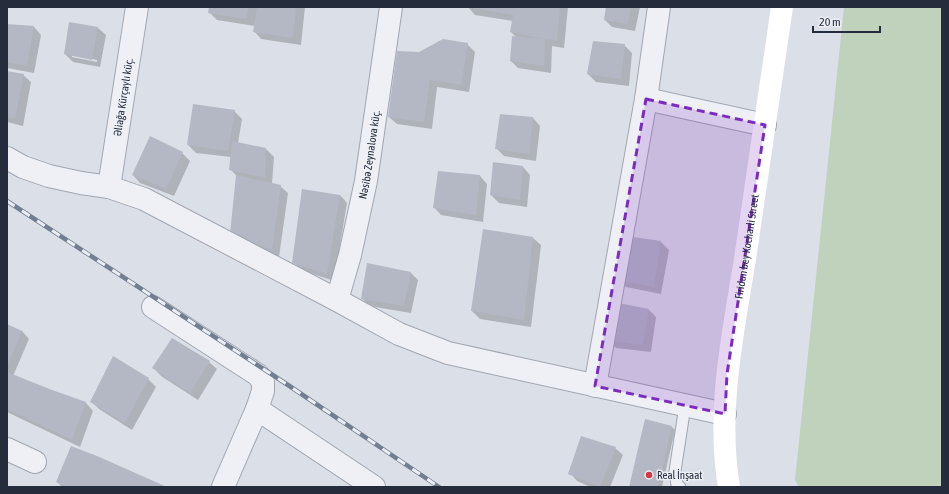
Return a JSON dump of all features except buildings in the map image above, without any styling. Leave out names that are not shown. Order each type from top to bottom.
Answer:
[{"type":"street","name":"Əliağa Kürçaylı küç.","points":[[109,187],[137,7]]},
{"type":"street","name":"Nəsibə Zeynalova küç.","points":[[337,300],[350,255],[366,181],[391,7]]},
{"type":"street","points":[[595,386],[646,99],[659,7]]},
{"type":"street","name":"Firidun bey Kocharli Street","points":[[729,487],[725,464],[724,440],[727,374],[782,7]]},
{"type":"street","points":[[646,99],[765,125]]},
{"type":"street","points":[[7,158],[22,166],[49,176],[109,187],[144,199],[399,334],[448,353],[725,414]]},
{"type":"street","points":[[153,307],[258,375],[263,382],[263,391],[257,409],[223,487]]},
{"type":"street","points":[[257,409],[374,487]]},
{"type":"street","points":[[7,450],[35,462]]},
{"type":"lane","points":[[680,487],[677,485],[675,471],[685,406]]},
{"type":"highlighted area","points":[[646,99],[765,125],[727,374],[725,414],[595,386]]},
{"type":"green space","points":[[844,7],[942,7],[942,487],[799,487],[795,480]]},
{"type":"railway","points":[[7,201],[288,385],[439,487]]},
{"type":"place","name":"Real İnşaat","points":[[649,475]]}]
